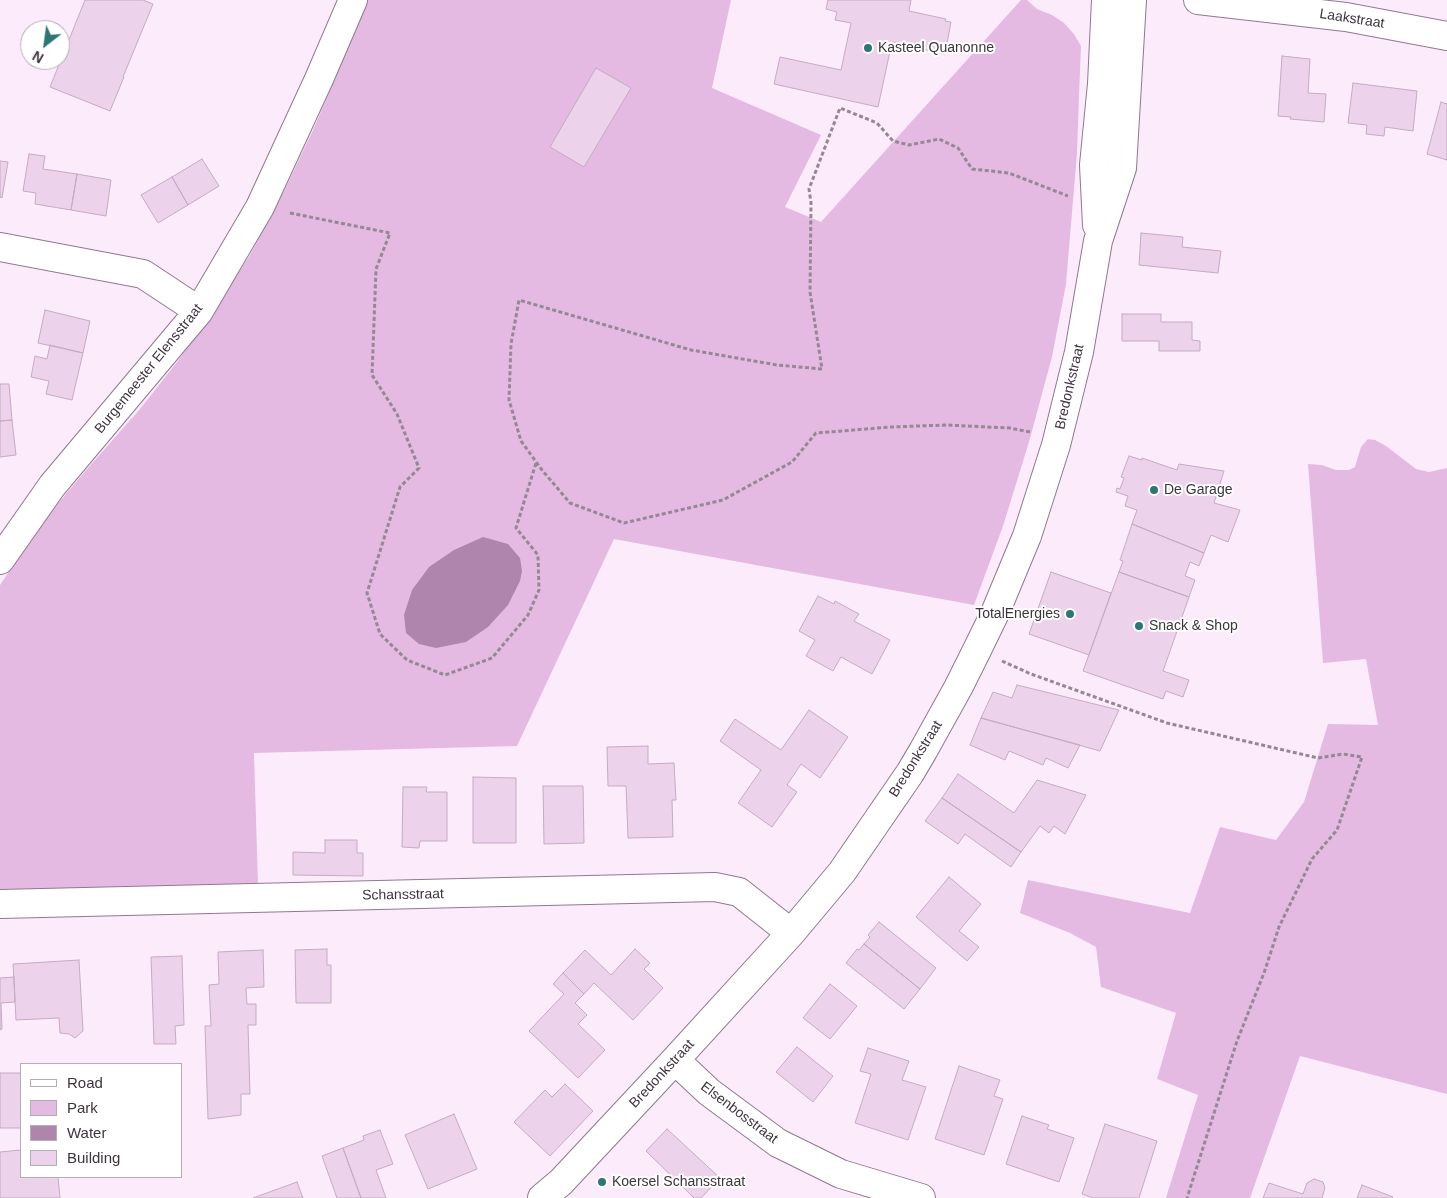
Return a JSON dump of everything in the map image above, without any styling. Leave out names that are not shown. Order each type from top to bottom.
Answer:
[{"type":"street","name":"Burgemeester Elensstraat","points":[[0,560],[52,486],[199,311],[260,207],[353,0]]},
{"type":"street","name":"Bredonkstraat","points":[[1098,241],[1094,165],[1102,84],[1106,0]]},
{"type":"street","name":"Bredonkstraat","points":[[551,1193],[675,1060],[790,933],[842,872],[910,773],[977,650],[1028,536],[1058,439],[1078,352],[1098,241],[1122,168],[1132,0]]},
{"type":"street","name":"Laakstraat","points":[[1198,0],[1346,17],[1447,36]]},
{"type":"street","points":[[0,247],[143,274],[199,311]]},
{"type":"street","name":"Schansstraat","points":[[0,904],[715,887],[739,892],[790,933]]},
{"type":"street","name":"Elsenbosstraat","points":[[675,1060],[709,1092],[778,1143],[842,1174],[921,1198]]},
{"type":"path","points":[[1058,439],[1010,428],[946,425],[816,433],[792,462],[723,500],[624,523],[570,503],[521,441],[509,400],[511,344],[519,300],[691,350],[777,365],[822,369],[810,292],[811,203],[809,189],[840,108],[877,123],[893,141],[909,145],[940,139],[958,148],[972,169],[1008,173],[1096,207]]},
{"type":"path","points":[[260,207],[390,233],[376,269],[372,376],[397,414],[419,468],[400,487],[367,593],[380,634],[407,660],[446,675],[492,658],[528,615],[539,590],[538,555],[516,528],[536,462]]},
{"type":"path","points":[[977,650],[1031,674],[1167,722],[1318,758],[1342,754],[1362,757],[1337,830],[1312,859],[1279,927],[1264,973],[1237,1041],[1187,1198]]},
{"type":"green space","points":[[368,0],[731,0],[712,88],[821,135],[785,207],[821,222],[1021,0],[1027,0],[1037,9],[1052,15],[1064,23],[1074,34],[1081,46],[1077,153],[1066,284],[1052,357],[1029,442],[1003,526],[974,605],[614,539],[517,746],[254,753],[258,885],[0,891],[0,585],[43,521],[140,409],[177,362],[250,255],[284,191],[314,128]]},
{"type":"green space","points":[[1368,439],[1375,440],[1386,446],[1416,469],[1429,472],[1447,468],[1447,1094],[1300,1056],[1250,1198],[1166,1198],[1198,1095],[1157,1079],[1176,1013],[1101,987],[1096,947],[1070,933],[1020,913],[1028,880],[1190,913],[1220,827],[1276,840],[1304,802],[1328,724],[1378,725],[1366,659],[1323,663],[1308,464],[1322,465],[1336,470],[1349,470],[1355,467],[1361,447]]},
{"type":"water","points":[[483,537],[508,544],[520,558],[522,571],[520,581],[508,605],[488,627],[466,642],[436,648],[419,644],[406,633],[404,615],[412,590],[429,567],[454,550]]},
{"type":"building","points":[[85,0],[143,0],[153,4],[110,111],[50,87],[57,70],[70,70],[70,37]]},
{"type":"building","name":"Kasteel Quanonne","points":[[828,0],[911,0],[909,11],[946,19],[945,21],[951,22],[945,54],[892,42],[878,107],[774,84],[780,57],[841,70],[851,23],[835,20],[837,12],[826,9]]},
{"type":"building","points":[[1282,56],[1310,59],[1308,93],[1326,94],[1324,122],[1278,116]]},
{"type":"building","points":[[596,68],[631,88],[584,167],[550,147]]},
{"type":"building","points":[[1353,83],[1417,91],[1413,131],[1385,127],[1384,136],[1366,134],[1367,125],[1348,123]]},
{"type":"building","points":[[1441,102],[1447,104],[1447,160],[1427,154]]},
{"type":"building","points":[[29,154],[45,156],[43,169],[77,174],[71,210],[35,204],[36,193],[23,191]]},
{"type":"building","points":[[202,159],[219,186],[188,205],[172,177]]},
{"type":"building","points":[[0,161],[8,162],[2,198],[0,197]]},
{"type":"building","points":[[77,174],[111,180],[106,216],[71,210]]},
{"type":"building","points":[[172,177],[188,205],[158,223],[141,195]]},
{"type":"building","points":[[1141,233],[1183,237],[1182,247],[1221,251],[1218,273],[1139,265]]},
{"type":"building","points":[[45,310],[90,321],[83,353],[38,343]]},
{"type":"building","points":[[1122,314],[1161,314],[1161,322],[1192,322],[1192,340],[1200,341],[1200,351],[1159,351],[1159,341],[1122,341]]},
{"type":"building","points":[[50,345],[83,353],[72,400],[46,394],[49,381],[31,377],[35,356],[47,359]]},
{"type":"building","points":[[0,384],[9,384],[12,420],[0,421]]},
{"type":"building","points":[[12,420],[16,455],[0,457],[0,421]]},
{"type":"building","points":[[1129,456],[1142,460],[1142,458],[1177,470],[1179,464],[1224,471],[1214,503],[1240,510],[1228,542],[1211,535],[1204,553],[1132,524],[1137,510],[1125,506],[1128,496],[1116,492],[1117,488],[1120,489],[1124,478],[1121,477]]},
{"type":"building","points":[[1132,524],[1204,553],[1199,566],[1190,562],[1185,576],[1195,580],[1189,597],[1119,572],[1123,561],[1120,560]]},
{"type":"building","name":"TotalEnergies","points":[[1051,572],[1111,593],[1089,655],[1029,634]]},
{"type":"building","name":"Snack & Shop","points":[[1119,572],[1189,597],[1163,671],[1189,680],[1183,697],[1166,691],[1163,699],[1083,671]]},
{"type":"building","points":[[818,596],[834,604],[835,601],[859,614],[854,621],[890,640],[872,674],[841,657],[833,671],[806,656],[815,640],[799,631]]},
{"type":"building","points":[[1017,685],[1119,710],[1100,751],[981,718],[993,692],[1012,698]]},
{"type":"building","points":[[809,710],[848,737],[820,778],[801,764],[787,785],[797,792],[772,827],[738,803],[761,770],[720,741],[735,719],[781,750]]},
{"type":"building","points":[[981,718],[1080,745],[1068,768],[1046,758],[1043,765],[1009,751],[1005,760],[970,745]]},
{"type":"building","points":[[648,746],[648,764],[674,763],[676,800],[672,800],[673,837],[628,838],[626,786],[608,786],[607,747]]},
{"type":"building","points":[[958,774],[1014,813],[1037,780],[1086,795],[1065,834],[1054,826],[1049,833],[1040,826],[1021,852],[942,798]]},
{"type":"building","points":[[473,777],[516,778],[516,843],[473,843]]},
{"type":"building","points":[[543,786],[583,786],[584,843],[544,844]]},
{"type":"building","points":[[403,787],[427,787],[426,792],[447,792],[447,841],[420,841],[419,848],[402,847]]},
{"type":"building","points":[[942,798],[1021,852],[1011,867],[965,834],[958,844],[925,821]]},
{"type":"building","points":[[325,840],[357,840],[357,853],[363,853],[363,876],[293,875],[293,852],[325,853]]},
{"type":"building","points":[[949,877],[981,904],[959,931],[979,947],[967,961],[916,917]]},
{"type":"building","points":[[879,922],[936,968],[920,989],[864,944],[870,937],[868,935]]},
{"type":"building","points":[[864,944],[920,989],[904,1009],[846,963],[857,949],[859,950]]},
{"type":"building","points":[[327,949],[327,965],[331,965],[331,1003],[296,1003],[295,950]]},
{"type":"building","points":[[635,949],[650,963],[644,969],[663,988],[633,1020],[594,983],[584,994],[563,973],[585,950],[611,975]]},
{"type":"building","points":[[263,950],[264,987],[246,988],[247,1004],[256,1004],[256,1025],[248,1025],[250,1094],[241,1094],[241,1115],[208,1119],[205,1026],[211,1026],[209,985],[219,984],[218,952]]},
{"type":"building","points":[[182,956],[184,1025],[175,1026],[176,1044],[154,1044],[151,957]]},
{"type":"building","points":[[79,960],[83,1031],[75,1038],[69,1034],[60,1033],[59,1018],[16,1020],[13,964]]},
{"type":"building","points":[[563,973],[584,994],[575,1003],[587,1015],[578,1024],[605,1050],[578,1078],[529,1031],[564,994],[553,984]]},
{"type":"building","points":[[14,977],[15,1002],[1,1003],[2,1029],[0,1030],[0,978]]},
{"type":"building","points":[[830,984],[857,1006],[830,1039],[803,1018]]},
{"type":"building","points":[[797,1047],[833,1076],[813,1102],[776,1072]]},
{"type":"building","points":[[868,1048],[909,1061],[902,1080],[926,1087],[908,1140],[855,1123],[871,1074],[860,1071]]},
{"type":"building","points":[[959,1066],[1000,1080],[994,1096],[1003,1099],[984,1155],[935,1139]]},
{"type":"building","points":[[0,1073],[20,1073],[20,1128],[0,1128]]},
{"type":"building","points":[[565,1084],[593,1111],[550,1156],[514,1122],[545,1090],[552,1097]]},
{"type":"building","points":[[454,1114],[477,1169],[428,1189],[405,1135]]},
{"type":"building","points":[[1022,1116],[1049,1125],[1047,1129],[1074,1138],[1059,1182],[1006,1164]]},
{"type":"building","points":[[1105,1124],[1157,1141],[1139,1198],[1093,1198],[1082,1194]]},
{"type":"building","points":[[667,1129],[720,1178],[701,1198],[694,1198],[646,1151]]},
{"type":"building","points":[[380,1130],[393,1164],[376,1170],[386,1198],[361,1198],[343,1148],[364,1140],[363,1136]]},
{"type":"building","points":[[343,1148],[361,1198],[337,1198],[322,1156]]},
{"type":"building","points":[[20,1150],[20,1178],[58,1178],[60,1198],[0,1198],[0,1152]]},
{"type":"building","points":[[1314,1179],[1323,1182],[1325,1188],[1322,1198],[1263,1198],[1269,1183],[1303,1194],[1307,1183]]},
{"type":"building","points":[[297,1182],[303,1198],[253,1198]]},
{"type":"building","points":[[1362,1185],[1393,1197],[1357,1198]]},
{"type":"place","name":"Kasteel Quanonne","points":[[868,48]]},
{"type":"place","name":"De Garage","points":[[1154,490]]},
{"type":"place","name":"TotalEnergies","points":[[1070,614]]},
{"type":"place","name":"Snack & Shop","points":[[1139,626]]},
{"type":"place","name":"Koersel Schansstraat","points":[[602,1182]]}]
